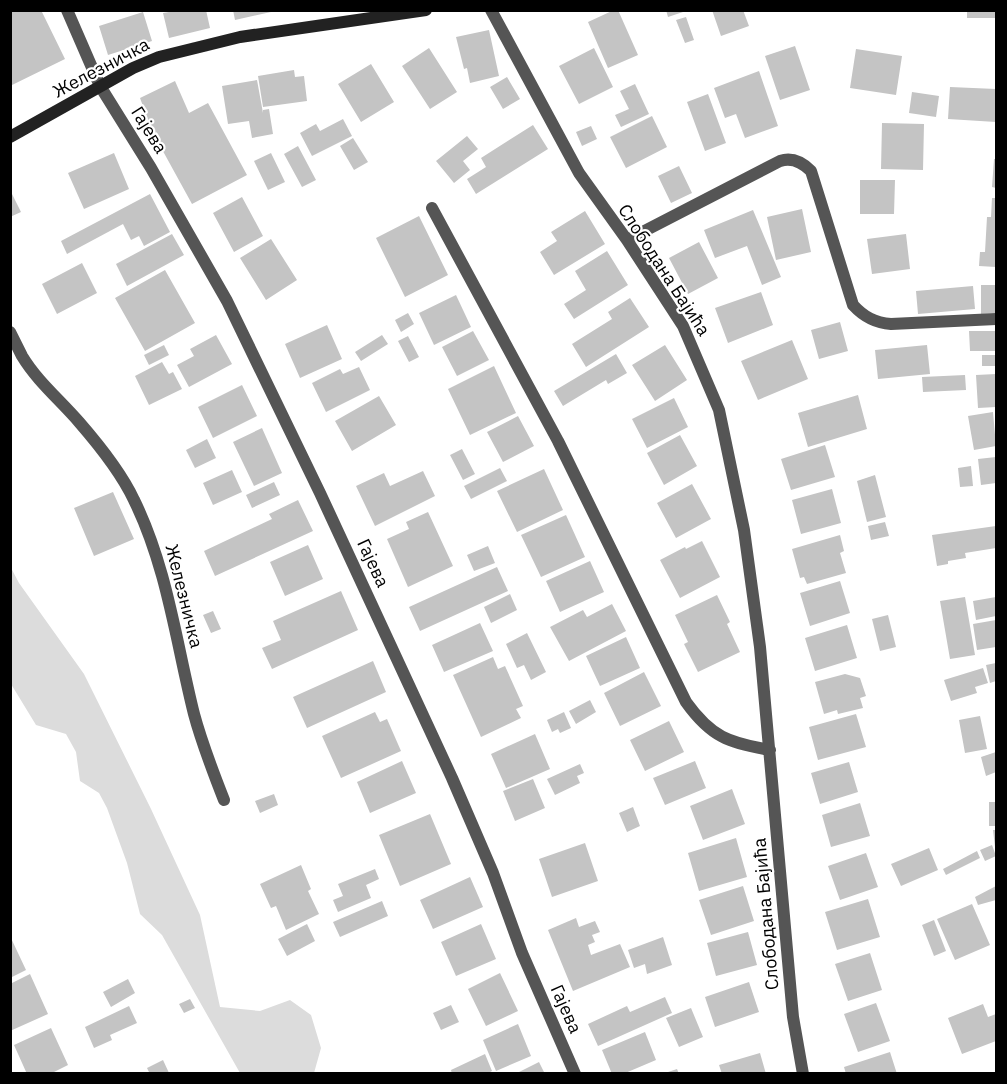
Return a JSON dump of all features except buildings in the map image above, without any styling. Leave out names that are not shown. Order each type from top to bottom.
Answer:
[{"type":"street","name":"Гајева","points":[[67,10],[100,86],[152,168],[227,301],[320,493],[452,778],[493,873],[522,953],[575,1074]]},
{"type":"street","name":"Слободана Бајића","points":[[491,10],[579,173],[627,240],[683,326],[719,410],[744,530],[760,647],[794,1017],[803,1074]]},
{"type":"street","name":"Железничка","points":[[10,137],[100,86],[159,57],[240,37],[421,11]]},
{"type":"street","points":[[627,240],[780,161],[792,160],[811,171],[853,305],[860,314],[879,323],[891,324],[996,320]]},
{"type":"street","points":[[432,208],[558,441],[686,702],[717,735],[738,744],[770,750]]},
{"type":"street","name":"Железничка","points":[[10,332],[22,357],[41,382],[80,423],[110,463],[133,497],[151,536],[162,571],[195,716],[224,800]]},
{"type":"shaded area","points":[[10,566],[19,583],[84,674],[151,809],[200,915],[220,1007],[260,1011],[290,1000],[311,1015],[321,1048],[314,1073],[240,1073],[162,935],[140,914],[127,863],[107,808],[99,793],[80,781],[76,752],[66,734],[36,725],[11,684]]}]
